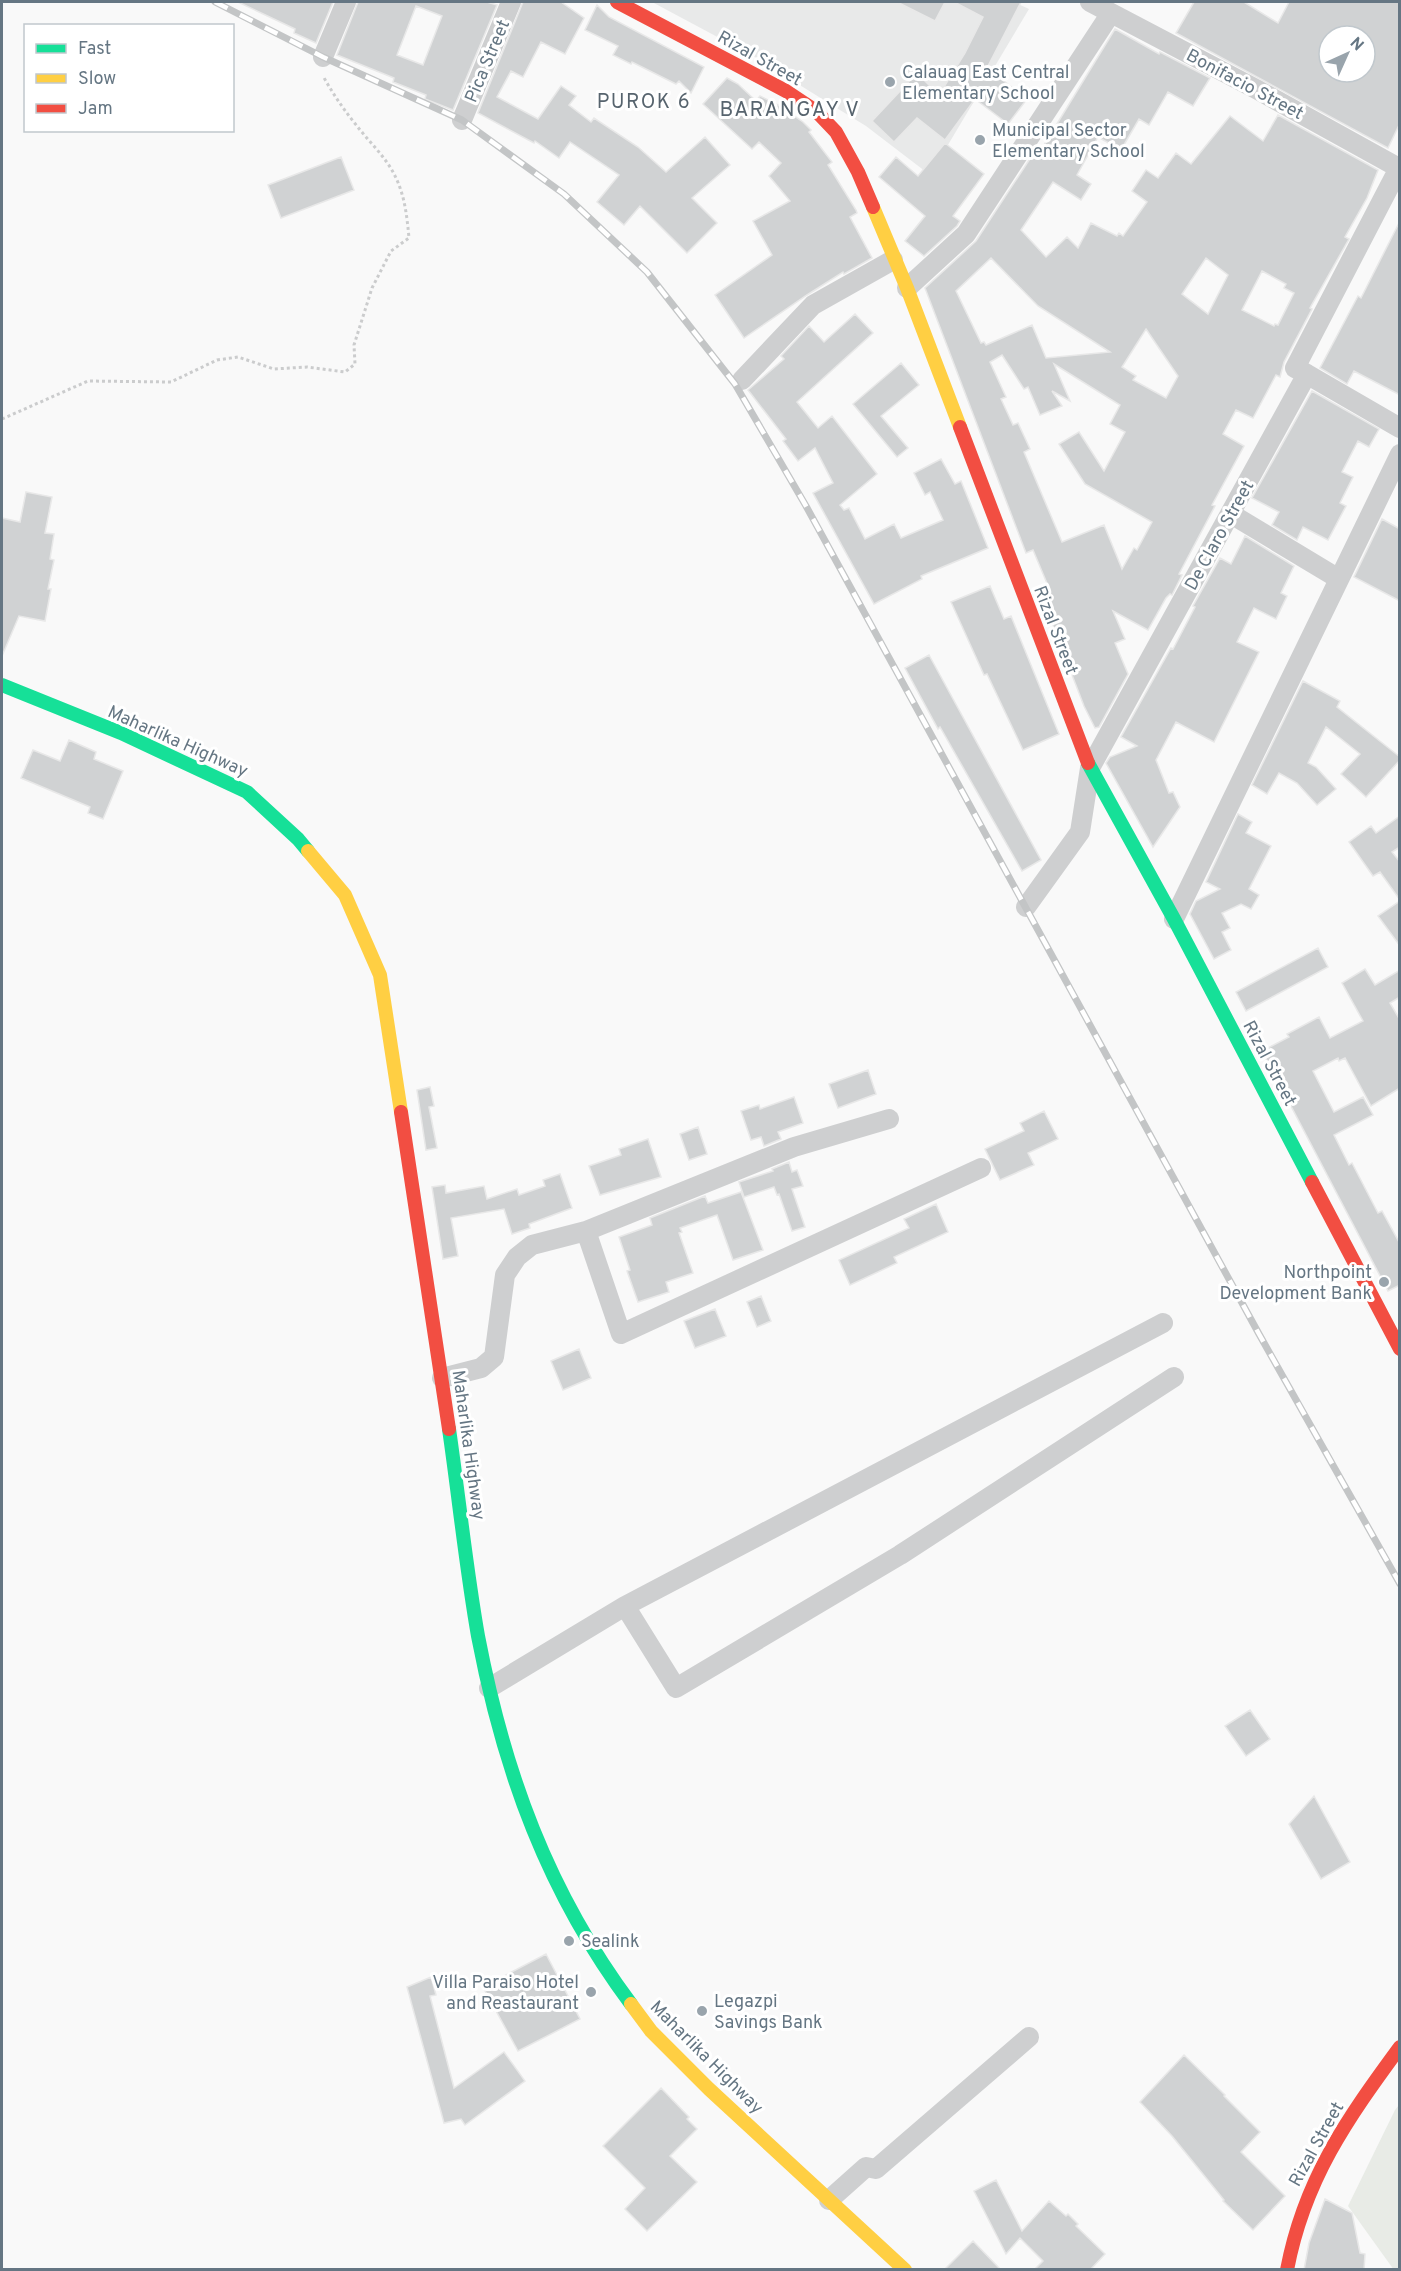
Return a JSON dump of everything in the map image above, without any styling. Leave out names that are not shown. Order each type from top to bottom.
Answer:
[{"type":"main road","name":"Rizal Street","points":[[617,2],[786,91],[816,111],[836,132],[858,172],[893,260],[907,288],[1089,768],[1174,919],[1400,1349]]},
{"type":"main road","name":"Maharlika Highway","points":[[2,685],[121,734],[247,792],[298,838],[345,895],[380,975],[442,1378],[478,1634],[489,1688],[515,1782],[540,1848],[569,1910],[604,1968],[651,2031],[709,2089],[905,2270]]},
{"type":"main road","name":"Rizal Street","points":[[1287,2270],[1290,2241],[1310,2188],[1349,2118],[1400,2047]]},
{"type":"street","points":[[323,57],[345,2]]},
{"type":"street","name":"Pica Street","points":[[462,120],[512,2]]},
{"type":"street","name":"Bonifacio Street","points":[[1090,2],[1399,167]]},
{"type":"street","points":[[907,288],[966,234],[1111,13]]},
{"type":"street","points":[[1399,167],[1295,368],[1400,428]]},
{"type":"street","points":[[741,380],[813,305],[893,260]]},
{"type":"street","name":"De Claro Street","points":[[1026,907],[1080,832],[1089,768],[1307,374]]},
{"type":"street","points":[[1174,919],[1400,454]]},
{"type":"street","points":[[1231,514],[1339,579]]},
{"type":"street","points":[[442,1378],[481,1368],[494,1357],[505,1275],[517,1257],[532,1245],[586,1231],[794,1147],[889,1119]]},
{"type":"street","points":[[586,1231],[621,1334],[981,1168]]},
{"type":"street","points":[[489,1688],[624,1606],[1163,1323]]},
{"type":"street","points":[[624,1606],[676,1688],[900,1555],[1174,1377]]},
{"type":"street","points":[[829,2200],[866,2167],[876,2169],[1029,2037]]},
{"type":"path","points":[[2,419],[88,381],[171,382],[217,360],[238,357],[274,369],[307,367],[345,372],[355,364],[354,345],[372,288],[391,251],[409,237],[406,208],[396,178],[381,154],[335,97],[319,70],[323,57]]},
{"type":"shaded area","name":"Calauag East Central Elementary School","points":[[652,2],[1014,2],[1029,9],[930,175],[866,126],[753,56]]},
{"type":"shaded area","points":[[1399,2105],[1400,2269],[1394,2270],[1348,2206]]},
{"type":"building","points":[[238,2],[333,2],[316,43],[294,33],[295,29]]},
{"type":"building","points":[[358,2],[487,2],[497,5],[453,110],[425,99],[426,95],[393,82],[394,78],[337,55]],"holes":[[[416,6],[442,16],[423,65],[397,55]]]},
{"type":"building","points":[[523,2],[561,2],[584,18],[565,54],[541,42],[523,77],[511,71],[497,97],[538,119],[561,86],[576,96],[569,105],[591,122],[594,118],[638,147],[666,172],[705,137],[730,165],[692,198],[717,223],[687,253],[640,206],[624,225],[597,202],[619,175],[570,142],[559,158],[535,141],[534,143],[478,113]]},
{"type":"building","points":[[897,2],[945,2],[935,21]]},
{"type":"building","points":[[954,2],[1021,2],[987,68],[1027,99],[1008,124],[975,99],[945,140],[917,118],[894,142],[872,121],[917,73],[939,95],[965,53],[983,17]]},
{"type":"building","points":[[1194,2],[1244,2],[1278,23],[1289,2],[1400,2],[1400,123],[1388,148],[1176,33]]},
{"type":"building","points":[[597,5],[609,17],[704,67],[691,93],[679,81],[676,84],[613,55],[618,46],[585,30]]},
{"type":"building","points":[[1115,29],[1159,54],[1160,52],[1210,78],[1193,106],[1168,92],[1149,125],[1139,119],[1121,150],[1098,137],[1077,175],[1091,184],[1081,200],[1053,182],[1021,230],[1046,257],[1067,237],[1078,248],[1091,223],[1117,236],[1119,233],[1123,236],[1147,202],[1132,191],[1146,170],[1158,178],[1176,153],[1191,164],[1230,116],[1263,141],[1278,115],[1378,170],[1367,198],[1345,237],[1349,239],[1310,308],[1312,309],[1284,362],[1280,377],[1276,375],[1253,418],[1236,410],[1223,434],[1244,446],[1212,505],[1215,506],[1179,574],[1182,575],[1172,595],[1166,598],[1148,630],[1113,611],[1125,639],[1115,643],[1128,674],[1099,727],[1095,728],[1084,706],[1040,592],[1049,588],[1033,550],[1026,553],[925,288],[976,241],[1037,148],[1041,150]],"holes":[[[991,258],[1038,306],[1110,352],[1046,358],[1032,325],[986,345],[984,342],[981,343],[956,291]],[[1206,258],[1228,275],[1208,314],[1182,294]],[[1262,271],[1286,284],[1284,288],[1294,293],[1278,325],[1274,326],[1242,310]],[[1146,329],[1178,376],[1166,398],[1133,380],[1136,376],[1122,367]],[[1002,355],[1024,389],[1028,387],[1040,415],[1062,406],[1052,391],[1070,401],[1054,364],[1120,405],[1110,424],[1125,432],[1104,471],[1079,432],[1059,444],[1085,484],[1152,522],[1137,550],[1134,548],[1122,569],[1104,525],[1062,542],[1024,452],[1030,449],[1018,423],[1013,425],[1001,399],[1006,397],[990,362]]]},
{"type":"building","points":[[727,78],[738,84],[756,101],[760,96],[778,105],[811,130],[809,132],[832,162],[828,165],[856,210],[857,213],[850,217],[872,258],[844,274],[843,272],[744,338],[715,295],[772,255],[753,221],[790,201],[769,176],[781,163],[759,142],[752,149],[703,104]]},
{"type":"building","points":[[945,143],[984,174],[953,216],[960,221],[957,226],[924,256],[905,241],[925,216],[879,177],[896,157],[918,176]]},
{"type":"building","points":[[341,157],[354,190],[281,218],[268,185]]},
{"type":"building","points":[[1400,221],[1400,395],[1354,371],[1347,384],[1320,368],[1358,296],[1361,298]]},
{"type":"building","points":[[855,314],[873,333],[797,402],[818,428],[832,416],[877,474],[840,505],[844,510],[849,508],[865,539],[894,524],[901,538],[943,520],[930,492],[925,495],[914,473],[941,459],[955,484],[961,481],[988,548],[921,576],[922,579],[874,604],[813,493],[833,483],[815,448],[798,461],[783,441],[786,439],[748,390],[784,359],[781,356],[809,326],[824,342]]},
{"type":"building","points":[[901,363],[919,385],[881,416],[908,448],[897,457],[853,404]]},
{"type":"building","points":[[1312,391],[1379,429],[1369,447],[1358,441],[1342,472],[1353,477],[1340,503],[1346,506],[1328,540],[1303,527],[1297,540],[1272,525],[1279,512],[1252,498]]},
{"type":"building","points":[[26,492],[52,497],[45,533],[54,534],[50,559],[54,560],[48,589],[51,589],[45,621],[19,616],[2,656],[2,518],[20,522]]},
{"type":"building","points":[[1382,519],[1400,529],[1400,601],[1354,577]]},
{"type":"building","points":[[1245,536],[1294,566],[1281,593],[1287,596],[1276,619],[1254,608],[1237,642],[1259,652],[1214,742],[1176,722],[1156,760],[1169,793],[1173,792],[1180,807],[1153,847],[1106,763],[1110,757],[1137,746],[1121,737],[1171,648],[1173,649],[1195,607],[1193,606],[1220,558],[1231,564]]},
{"type":"building","points":[[990,586],[1004,619],[1011,616],[1059,734],[1023,750],[987,674],[984,675],[951,602]]},
{"type":"building","points":[[929,655],[1041,860],[1022,871],[940,727],[938,729],[905,668]]},
{"type":"building","points":[[1303,681],[1340,701],[1337,707],[1400,757],[1400,760],[1366,797],[1341,774],[1360,754],[1326,727],[1308,763],[1316,767],[1336,789],[1317,805],[1297,783],[1279,773],[1267,794],[1252,785]]},
{"type":"building","points":[[69,740],[96,752],[94,759],[123,771],[103,819],[88,813],[90,807],[21,778],[33,750],[60,761]]},
{"type":"building","points":[[1238,814],[1252,822],[1246,833],[1271,846],[1249,889],[1259,895],[1251,909],[1241,904],[1222,913],[1230,928],[1222,932],[1231,950],[1214,959],[1190,914],[1196,901],[1220,889],[1206,882]]},
{"type":"building","points":[[1400,816],[1400,847],[1392,852],[1400,862],[1400,900],[1380,872],[1373,876],[1349,842],[1371,826],[1376,833]]},
{"type":"building","points":[[1400,901],[1400,946],[1378,916]]},
{"type":"building","points":[[1318,948],[1328,967],[1246,1011],[1236,992]]},
{"type":"building","points":[[1365,969],[1375,985],[1400,970],[1400,997],[1390,1003],[1400,1020],[1400,1088],[1371,1106],[1345,1058],[1339,1061],[1338,1058],[1313,1071],[1334,1112],[1363,1097],[1373,1115],[1334,1135],[1349,1165],[1352,1163],[1378,1213],[1382,1211],[1400,1244],[1400,1285],[1388,1291],[1262,1051],[1289,1037],[1287,1034],[1319,1017],[1330,1038],[1363,1021],[1342,983]]},
{"type":"building","points":[[868,1070],[876,1094],[838,1108],[829,1084]]},
{"type":"building","points":[[430,1087],[434,1106],[429,1107],[437,1148],[426,1150],[417,1090]]},
{"type":"building","points":[[794,1097],[803,1123],[778,1132],[781,1139],[764,1146],[761,1137],[751,1140],[741,1111],[759,1105],[760,1109]]},
{"type":"building","points":[[1044,1111],[1058,1139],[1028,1153],[1034,1165],[1000,1180],[985,1149],[1024,1131],[1020,1123]]},
{"type":"building","points":[[698,1127],[707,1154],[689,1160],[680,1134]]},
{"type":"building","points":[[648,1139],[661,1177],[600,1195],[589,1166],[621,1155],[619,1149]]},
{"type":"building","points":[[789,1162],[792,1172],[797,1170],[803,1186],[792,1189],[805,1227],[792,1231],[779,1194],[777,1195],[774,1187],[744,1197],[739,1182],[773,1171],[772,1169]]},
{"type":"building","points":[[560,1174],[572,1208],[529,1224],[530,1228],[512,1234],[504,1209],[451,1218],[458,1256],[443,1259],[432,1187],[445,1185],[446,1193],[484,1186],[487,1199],[517,1189],[519,1195],[545,1186],[543,1180]]},
{"type":"building","points":[[741,1192],[763,1250],[733,1260],[717,1215],[680,1228],[682,1232],[679,1233],[693,1273],[666,1282],[669,1292],[638,1302],[627,1271],[630,1270],[619,1237],[652,1225],[650,1218],[705,1196],[708,1203]]},
{"type":"building","points":[[936,1204],[948,1232],[894,1257],[897,1263],[850,1285],[839,1260],[909,1228],[904,1219]]},
{"type":"building","points":[[761,1296],[771,1321],[757,1327],[747,1302]]},
{"type":"building","points":[[715,1309],[726,1336],[695,1348],[684,1321]]},
{"type":"building","points":[[579,1349],[591,1378],[563,1390],[551,1361]]},
{"type":"building","points":[[1250,1710],[1270,1739],[1246,1756],[1225,1726]]},
{"type":"building","points":[[1314,1796],[1350,1862],[1321,1879],[1289,1824]]},
{"type":"building","points":[[546,1954],[580,2019],[518,2051],[483,1987]]},
{"type":"building","points":[[431,1977],[436,1995],[430,1996],[454,2088],[504,2052],[525,2081],[465,2125],[461,2119],[444,2123],[407,1987]]},
{"type":"building","points":[[1184,2055],[1260,2132],[1241,2152],[1285,2196],[1253,2230],[1223,2201],[1172,2136],[1140,2102]]},
{"type":"building","points":[[661,2088],[689,2117],[687,2119],[697,2129],[670,2156],[697,2182],[647,2231],[625,2209],[645,2188],[603,2146]]},
{"type":"building","points":[[996,2180],[1022,2231],[1049,2201],[1066,2216],[1068,2214],[1078,2224],[1076,2226],[1105,2254],[1090,2270],[1034,2270],[1043,2261],[1020,2238],[1006,2254],[974,2191]]},
{"type":"building","points":[[1325,2199],[1352,2213],[1360,2253],[1365,2254],[1364,2270],[1304,2270],[1309,2243]]},
{"type":"building","points":[[973,2241],[1001,2270],[944,2270]]},
{"type":"railway","points":[[215,2],[323,57],[462,120],[564,194],[647,272],[735,384],[806,506],[1259,1334],[1400,1584]]},
{"type":"traffic: fast","points":[[2,685],[121,733],[247,792],[308,851]]},
{"type":"traffic: fast","points":[[1088,763],[1174,919],[1312,1182]]},
{"type":"traffic: fast","points":[[449,1429],[478,1636],[501,1735],[516,1783],[553,1875],[576,1919],[631,2004]]},
{"type":"traffic: slow","points":[[873,207],[907,288],[960,427]]},
{"type":"traffic: slow","points":[[308,851],[345,895],[380,975],[401,1112]]},
{"type":"traffic: slow","points":[[631,2004],[651,2031],[709,2089],[905,2270]]},
{"type":"traffic: jam","points":[[617,2],[786,91],[816,111],[836,132],[858,172],[873,207]]},
{"type":"traffic: jam","points":[[960,427],[1088,763]]},
{"type":"traffic: jam","points":[[401,1112],[449,1429]]},
{"type":"traffic: jam","points":[[1312,1182],[1400,1349]]},
{"type":"traffic: jam","points":[[1287,2270],[1304,2207],[1316,2179],[1345,2125],[1400,2047]]},
{"type":"place","name":"Calauag East Central Elementary School","points":[[890,82]]},
{"type":"place","name":"Municipal Sector Elementary School","points":[[980,140]]},
{"type":"place","name":"Northpoint Development Bank","points":[[1384,1282]]},
{"type":"place","name":"Sealink","points":[[569,1941]]},
{"type":"place","name":"Villa Paraiso Hotel and Reastaurant","points":[[591,1992]]},
{"type":"place","name":"Legazpi Savings Bank","points":[[702,2011]]},
{"type":"district","name":"PUROK 6","points":[[644,101]]},
{"type":"district","name":"BARANGAY V","points":[[790,109]]}]
